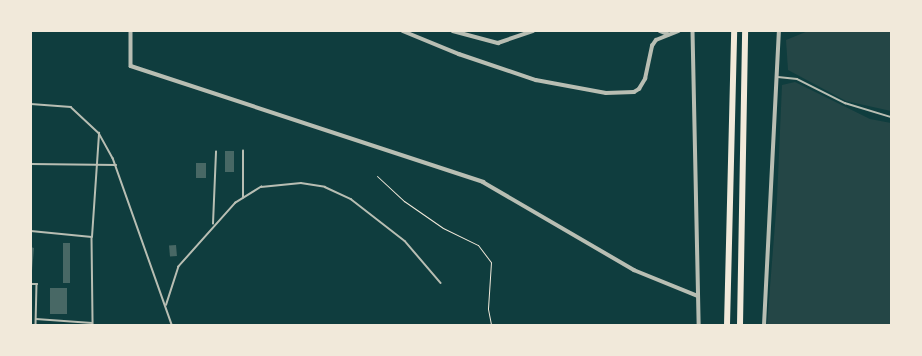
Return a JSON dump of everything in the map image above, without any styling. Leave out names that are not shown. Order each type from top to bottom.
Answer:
[{"type":"highway","points":[[727,325],[734,31]]},
{"type":"highway","points":[[740,325],[745,31]]},
{"type":"street","points":[[131,31],[131,66],[483,182],[634,270],[698,296]]},
{"type":"street","points":[[403,31],[459,54],[536,80],[606,92],[634,92],[639,89],[645,79],[652,46],[661,36],[678,31]]},
{"type":"street","points":[[453,31],[498,43],[533,31]]},
{"type":"street","points":[[660,31],[668,34]]},
{"type":"street","points":[[693,31],[699,325]]},
{"type":"street","points":[[764,325],[778,77],[779,31]]},
{"type":"lane","points":[[778,77],[797,79],[844,103],[891,117]]},
{"type":"lane","points":[[31,104],[71,106],[99,133],[116,165],[166,304],[172,325]]},
{"type":"lane","points":[[36,319],[93,324],[92,236],[99,133]]},
{"type":"lane","points":[[213,225],[216,152]]},
{"type":"lane","points":[[243,152],[243,198]]},
{"type":"lane","points":[[31,164],[97,162],[116,165]]},
{"type":"lane","points":[[166,304],[178,267],[213,225],[243,198],[260,187],[301,183],[325,187],[351,199],[405,241],[441,283]]},
{"type":"lane","points":[[31,231],[92,236]]},
{"type":"lane","points":[[31,284],[36,284],[36,325]]},
{"type":"path","points":[[377,176],[404,201],[443,228],[478,245],[491,262],[488,309],[491,325]]},
{"type":"shaded area","points":[[808,31],[891,31],[891,111],[846,101],[788,70],[786,40]]},
{"type":"shaded area","points":[[795,82],[870,119],[891,123],[891,325],[767,325],[777,199],[782,85]]},
{"type":"building","points":[[225,151],[234,151],[234,172],[225,172]]},
{"type":"building","points":[[196,163],[206,163],[206,178],[196,178]]},
{"type":"building","points":[[63,243],[70,243],[70,283],[63,283]]},
{"type":"building","points":[[176,245],[177,256],[170,257],[169,246]]},
{"type":"building","points":[[31,247],[34,248],[32,271],[31,271]]},
{"type":"building","points":[[50,288],[67,288],[67,314],[50,314]]}]
